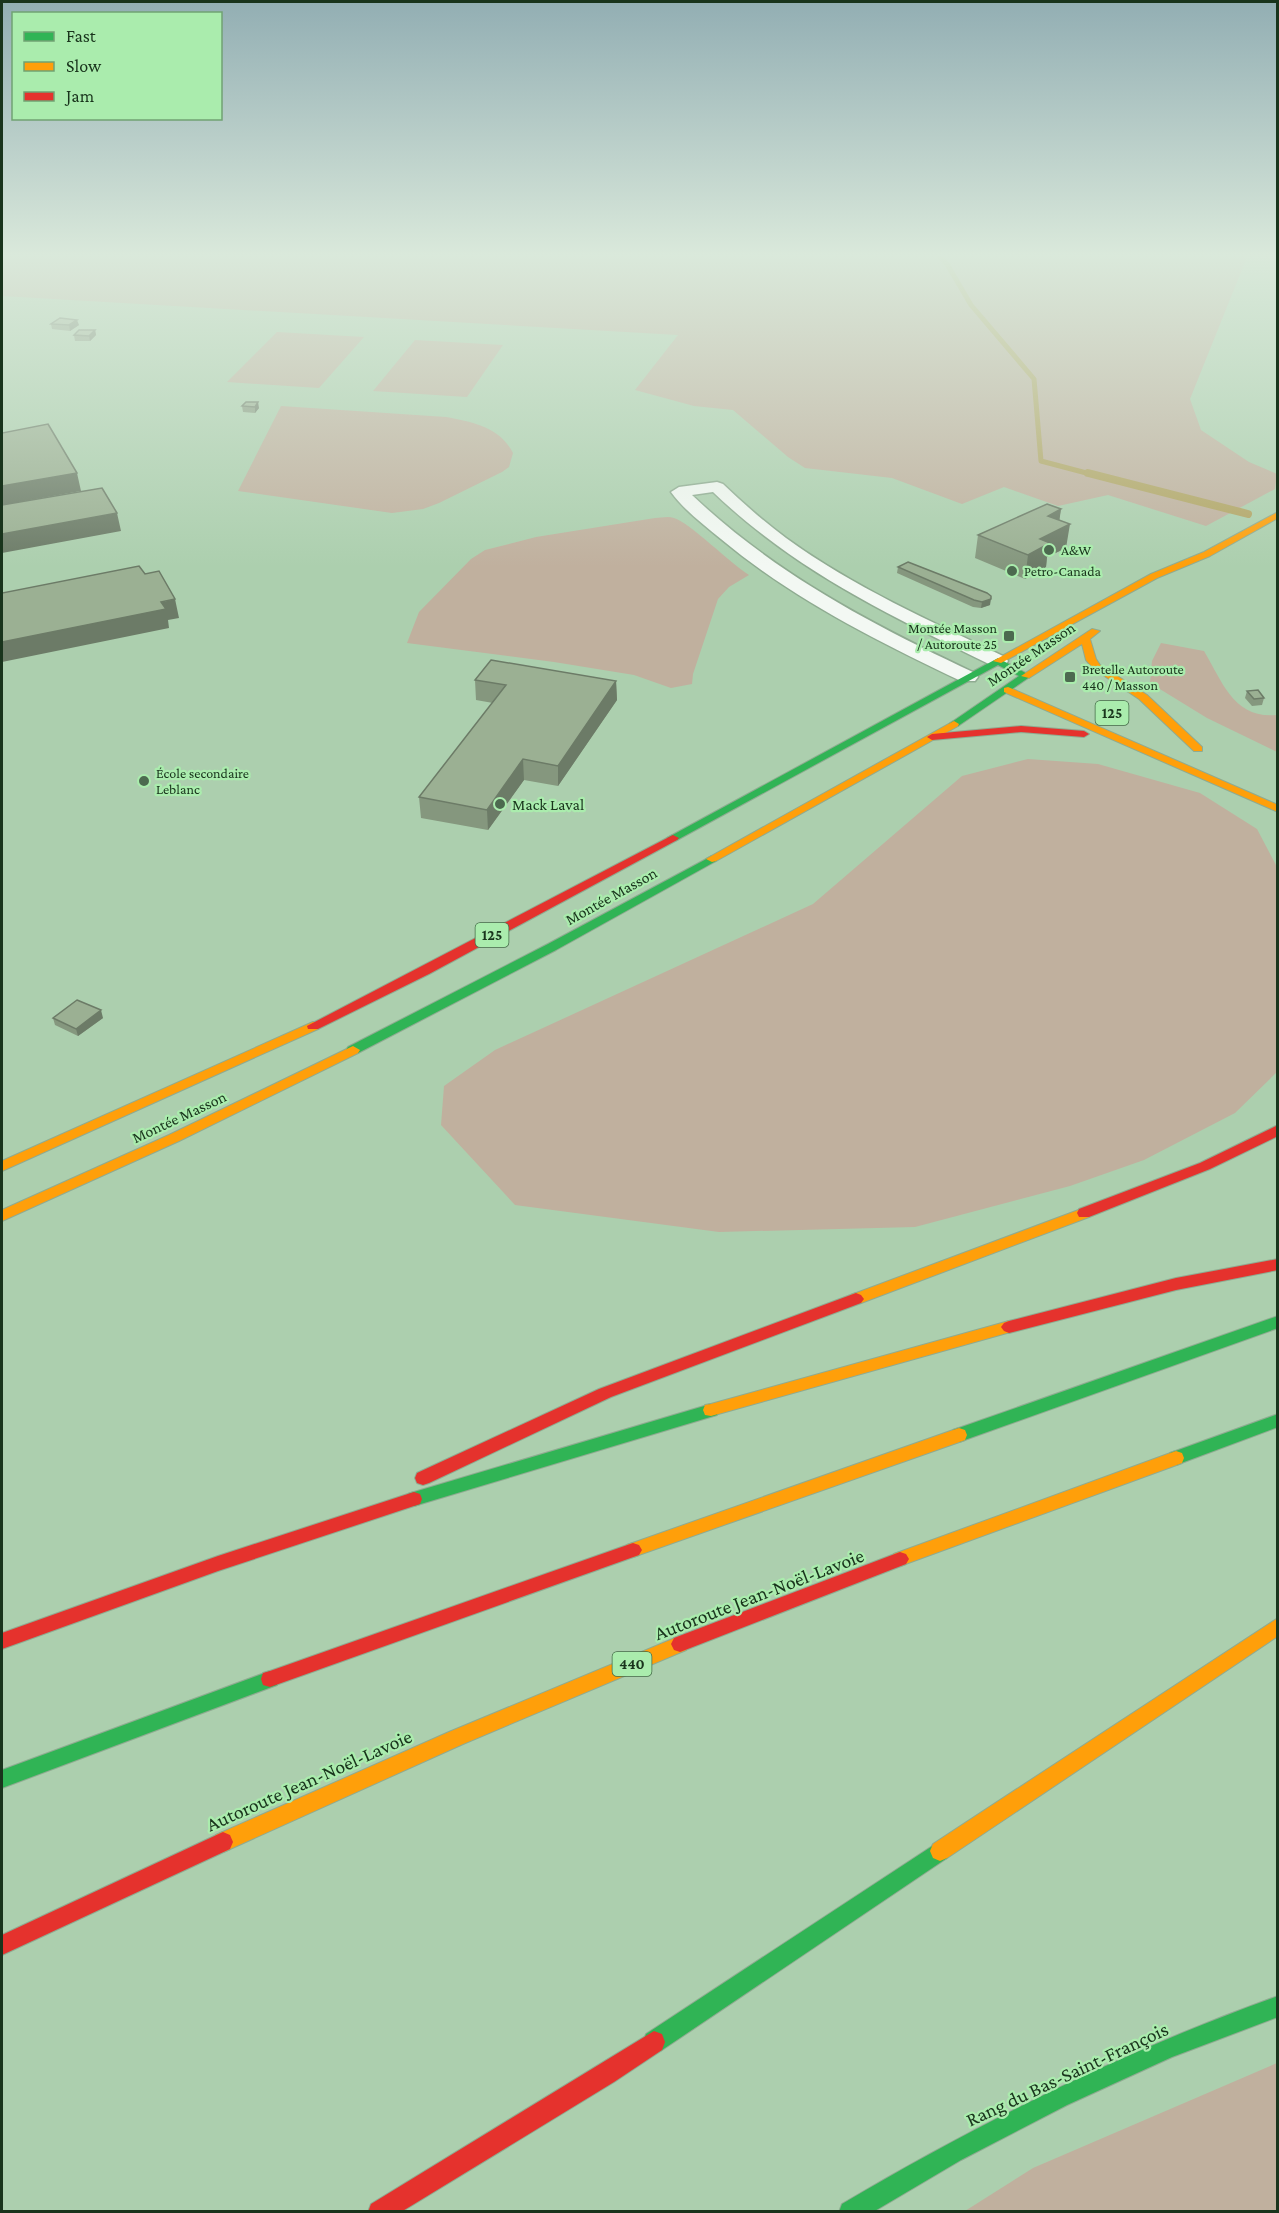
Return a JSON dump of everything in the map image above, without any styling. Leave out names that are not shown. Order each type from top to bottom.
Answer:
[{"type":"main road","name":"Montée Masson","points":[[2,1167],[222,1068],[424,971],[562,899],[1154,576],[1207,554],[1278,514]]},
{"type":"main road","name":"Montée Masson","points":[[1162,588],[1207,554]]},
{"type":"main road","name":"Montée Masson","points":[[2,1216],[174,1138],[415,1020],[552,947],[932,736],[1008,690],[1104,626]]},
{"type":"main road","points":[[1085,638],[1091,660],[1097,667],[1112,679],[1143,696],[1203,752],[1167,736]]},
{"type":"main road","points":[[998,661],[1044,684]]},
{"type":"main road","points":[[968,676],[1008,690],[1278,809]]},
{"type":"main road","points":[[932,736],[1034,729],[1121,740]]},
{"type":"main road","points":[[415,1482],[605,1393],[1141,1192],[1205,1166],[1278,1130]]},
{"type":"main road","points":[[2,1641],[288,1540],[542,1459],[786,1388],[1203,1277],[1278,1264]]},
{"type":"main road","points":[[2,1779],[327,1658],[1278,1322]]},
{"type":"main road","name":"Autoroute Jean-Noël-Lavoie","points":[[2,1945],[257,1824],[610,1673],[774,1608],[1278,1420]]},
{"type":"main road","points":[[288,1540],[393,1491]]},
{"type":"main road","points":[[379,2211],[436,2179],[606,2074],[1278,1626]]},
{"type":"main road","name":"Rang du Bas-Saint-François","points":[[850,2211],[967,2142],[1053,2097],[1215,2027],[1278,2006]]},
{"type":"street","points":[[968,676],[855,622],[784,580],[735,544],[679,492],[717,487],[756,524],[830,576],[887,608],[998,661]]},
{"type":"shaded area","points":[[249,360],[343,360],[319,388],[227,382]]},
{"type":"shaded area","points":[[398,360],[492,360],[467,397],[373,391]]},
{"type":"shaded area","points":[[658,360],[1206,360],[1190,399],[1201,430],[1249,462],[1277,474],[1275,489],[1206,526],[1108,495],[1058,506],[1004,487],[962,504],[892,478],[805,468],[788,457],[733,410],[694,406],[635,390]]},
{"type":"shaded area","points":[[281,406],[456,419],[493,432],[501,437],[513,453],[509,467],[502,472],[423,509],[392,513],[238,491]]},
{"type":"shaded area","points":[[672,517],[681,521],[749,575],[729,587],[718,599],[693,674],[692,684],[671,688],[634,675],[407,643],[419,612],[471,559],[485,550],[536,537]]},
{"type":"shaded area","points":[[1161,643],[1204,651],[1224,686],[1240,705],[1262,715],[1277,715],[1277,752],[1207,718],[1150,683],[1152,661]]},
{"type":"shaded area","points":[[1028,759],[1098,764],[1200,793],[1257,829],[1277,867],[1277,1072],[1235,1113],[1144,1160],[1070,1186],[915,1227],[719,1232],[515,1205],[441,1125],[444,1086],[495,1050],[813,904],[962,776]]},
{"type":"shaded area","points":[[1277,2063],[1277,2211],[965,2211],[1033,2168]]},
{"type":"building","points":[[246,402],[258,402],[255,407],[242,406]]},
{"type":"building","points":[[48,424],[77,473],[2,486],[2,433]]},
{"type":"building","points":[[102,488],[117,513],[2,534],[2,505]]},
{"type":"building","points":[[1047,504],[1061,509],[1048,516],[1070,524],[1040,539],[1050,543],[1028,555],[978,535]]},
{"type":"building","points":[[908,562],[987,593],[991,599],[982,602],[974,600],[898,567]]},
{"type":"building","points":[[139,566],[145,574],[159,571],[175,599],[161,602],[166,609],[2,642],[2,593]]},
{"type":"building","points":[[491,660],[616,681],[558,766],[523,759],[487,810],[419,797],[506,685],[475,680]]},
{"type":"building","points":[[1258,690],[1264,698],[1254,699],[1247,691]]},
{"type":"building","points":[[77,1000],[101,1010],[76,1029],[53,1018]]},
{"type":"waterway","points":[[1018,360],[1034,379],[1041,461],[1094,475]]},
{"type":"waterway","points":[[1088,473],[1248,514]]},
{"type":"traffic: fast","points":[[673,838],[998,661],[1026,676],[954,724]]},
{"type":"traffic: fast","points":[[353,1050],[552,947],[712,859]]},
{"type":"traffic: fast","points":[[959,1435],[1278,1322]]},
{"type":"traffic: fast","points":[[414,1499],[711,1410]]},
{"type":"traffic: fast","points":[[1176,1458],[1278,1420]]},
{"type":"traffic: fast","points":[[2,1779],[270,1679]]},
{"type":"traffic: fast","points":[[654,2042],[940,1851]]},
{"type":"traffic: fast","points":[[850,2212],[953,2152],[1059,2097],[1167,2048],[1278,2006]]},
{"type":"traffic: slow","points":[[998,661],[1154,576],[1207,554],[1278,514]]},
{"type":"traffic: slow","points":[[1026,676],[1095,631]]},
{"type":"traffic: slow","points":[[1085,638],[1091,660],[1097,667],[1143,697],[1198,749]]},
{"type":"traffic: slow","points":[[1008,690],[1278,809]]},
{"type":"traffic: slow","points":[[712,859],[954,724]]},
{"type":"traffic: slow","points":[[2,1166],[313,1026]]},
{"type":"traffic: slow","points":[[2,1216],[174,1138],[353,1050]]},
{"type":"traffic: slow","points":[[856,1299],[1084,1213]]},
{"type":"traffic: slow","points":[[711,1410],[1009,1327]]},
{"type":"traffic: slow","points":[[633,1550],[959,1435]]},
{"type":"traffic: slow","points":[[900,1559],[1176,1458]]},
{"type":"traffic: slow","points":[[940,1851],[1278,1626]]},
{"type":"traffic: slow","points":[[223,1842],[456,1738],[680,1644]]},
{"type":"traffic: jam","points":[[932,737],[1021,729],[1084,734]]},
{"type":"traffic: jam","points":[[313,1026],[425,971],[673,838]]},
{"type":"traffic: jam","points":[[1084,1213],[1205,1166],[1278,1130]]},
{"type":"traffic: jam","points":[[1009,1327],[1176,1284],[1278,1264]]},
{"type":"traffic: jam","points":[[423,1478],[605,1393],[856,1299]]},
{"type":"traffic: jam","points":[[2,1641],[218,1564],[414,1499]]},
{"type":"traffic: jam","points":[[270,1679],[633,1550]]},
{"type":"traffic: jam","points":[[680,1644],[900,1559]]},
{"type":"traffic: jam","points":[[2,1945],[223,1842]]},
{"type":"traffic: jam","points":[[379,2212],[606,2074],[654,2042]]},
{"type":"place","name":"A&W","points":[[1049,550]]},
{"type":"place","name":"Petro-Canada","points":[[1012,571]]},
{"type":"place","name":"Montée Masson / Autoroute 25","points":[[1009,636]]},
{"type":"place","name":"Bretelle Autoroute 440 / Masson","points":[[1070,677]]},
{"type":"place","name":"École secondaire Leblanc","points":[[144,781]]},
{"type":"place","name":"Mack Laval","points":[[500,804]]}]
